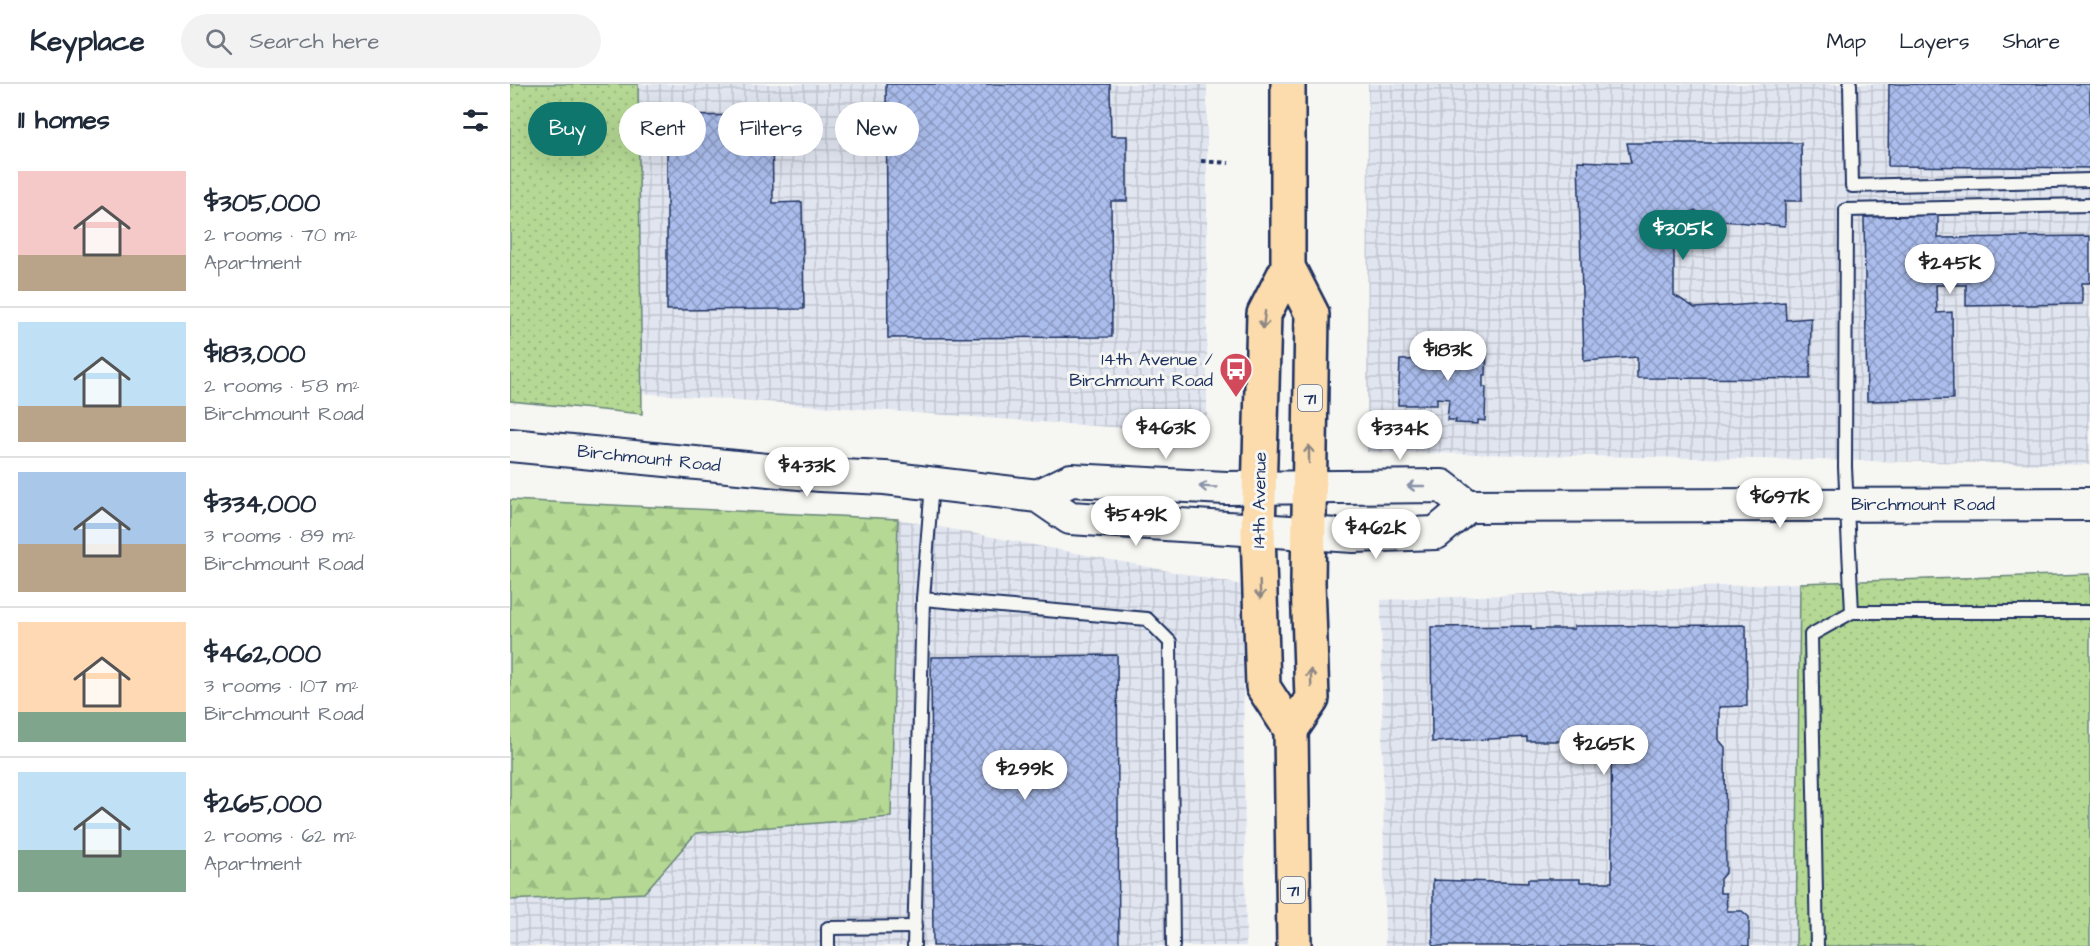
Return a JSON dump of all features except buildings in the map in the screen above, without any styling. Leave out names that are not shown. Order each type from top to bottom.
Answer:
[{"type":"main road","name":"14th Avenue","points":[[1288,84],[1288,267],[1311,314],[1308,582],[1312,699],[1291,730],[1263,687],[1258,532],[1264,314],[1288,267]]},
{"type":"main road","name":"Birchmount Road","points":[[510,445],[1038,496],[1070,518],[1258,532],[1354,536],[1436,533],[1468,506],[2090,504]]},
{"type":"main road","points":[[1038,496],[1071,480],[1259,488],[1442,486],[1468,506]]},
{"type":"main road","name":"71","points":[[1291,730],[1294,946]]},
{"type":"lane","points":[[1850,84],[1851,186],[2090,180]]},
{"type":"lane","points":[[1852,612],[1845,467],[1845,210],[2090,206]]},
{"type":"lane","points":[[914,946],[923,599],[932,484]]},
{"type":"lane","points":[[923,599],[1147,619],[1170,642],[1173,946]]},
{"type":"lane","points":[[1816,946],[1811,635],[1852,612],[2090,612]]},
{"type":"lane","points":[[828,946],[828,928],[915,927]]},
{"type":"path","points":[[1201,161],[1229,163]]},
{"type":"shaded area","points":[[638,84],[1207,84],[1207,434],[641,393],[639,156],[706,156],[706,102],[638,102]]},
{"type":"shaded area","points":[[1368,84],[2090,84],[2090,465],[1367,452]]},
{"type":"shaded area","points":[[898,519],[1242,585],[1246,946],[510,946],[510,900],[644,893],[696,833],[890,817]]},
{"type":"shaded area","points":[[1800,583],[1796,946],[1385,946],[1381,600]]},
{"type":"green space","points":[[510,84],[638,84],[638,102],[619,102],[619,156],[639,156],[642,414],[510,401]]},
{"type":"green space","points":[[510,500],[898,519],[891,817],[696,833],[644,893],[510,900]]},
{"type":"green space","points":[[2090,574],[2090,946],[1796,946],[1800,583]]},
{"type":"place","name":"14th Avenue / Birchmount Road","points":[[1236,398]]}]
